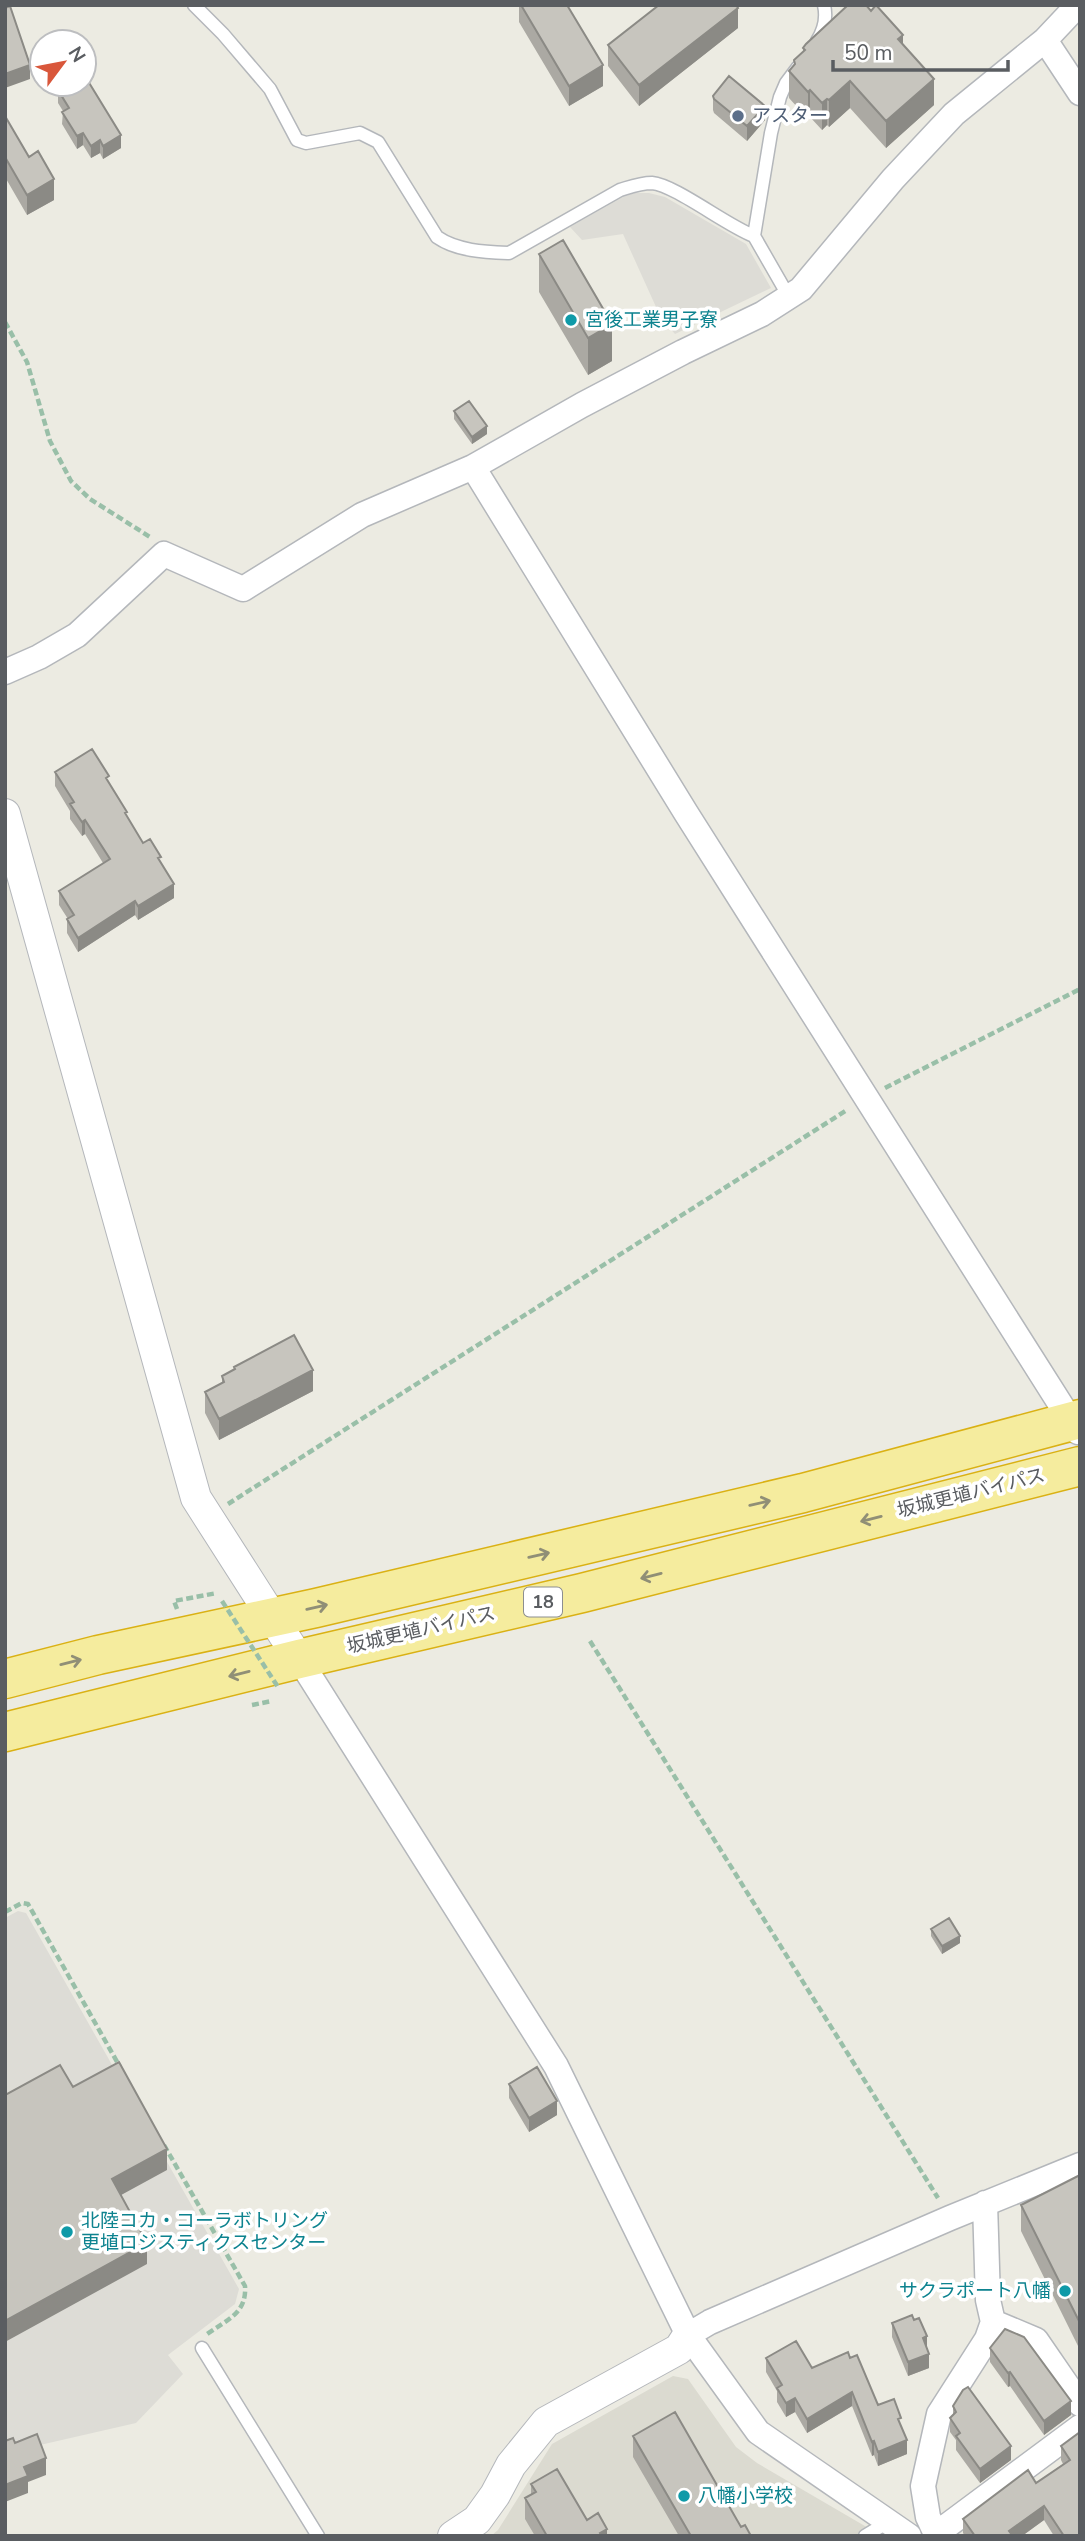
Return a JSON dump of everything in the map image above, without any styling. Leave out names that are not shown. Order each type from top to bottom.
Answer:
[{"type":"highway","name":"18","points":[[5,1679],[803,1493],[1077,1425]]},
{"type":"highway","name":"坂城更埴バイパス","points":[[5,1732],[289,1673],[582,1593],[1080,1465]]},
{"type":"street","points":[[5,673],[78,635],[164,554],[243,589],[362,516],[473,467],[682,352],[762,314],[801,289],[885,188],[954,114],[1045,40],[1078,5]]},
{"type":"street","points":[[1045,40],[1080,93]]},
{"type":"street","points":[[473,467],[686,813],[1077,1425]]},
{"type":"street","points":[[5,814],[196,1498],[272,1617],[289,1673],[556,2066],[688,2335],[758,2432],[909,2536]]},
{"type":"street","points":[[453,2536],[477,2520],[495,2495],[511,2465],[546,2422],[679,2349],[688,2335],[710,2322],[985,2203],[1080,2165]]},
{"type":"street","points":[[985,2203],[988,2300],[993,2322],[986,2339],[939,2414],[923,2486],[928,2517],[935,2535],[1080,2427]]},
{"type":"street","points":[[993,2322],[1037,2340],[1080,2404]]},
{"type":"lane","points":[[194,5],[270,89],[298,140],[306,143],[360,133],[378,142],[438,237],[447,244],[509,253],[620,190],[637,184],[654,183],[754,236],[789,297]]},
{"type":"lane","points":[[754,236],[771,133],[780,97],[786,83],[823,32],[826,13],[824,5]]},
{"type":"lane","points":[[202,2348],[318,2536]]},
{"type":"lane","points":[[865,2536],[888,2522]]},
{"type":"path","points":[[5,322],[27,362],[50,441],[71,481],[90,499],[152,538],[164,554]]},
{"type":"path","points":[[207,1517],[866,1098],[1080,989]]},
{"type":"path","points":[[222,1601],[289,1673]]},
{"type":"path","points":[[590,1641],[950,2218]]},
{"type":"path","points":[[5,1912],[22,1903],[28,1904],[120,2067]]},
{"type":"path","points":[[160,2137],[245,2286],[246,2298],[240,2310],[203,2337],[202,2348]]},
{"type":"shaded area","points":[[635,193],[665,197],[746,244],[771,288],[675,334],[661,318],[623,234],[582,240],[570,227]]},
{"type":"shaded area","points":[[18,1911],[26,1913],[239,2289],[235,2304],[168,2355],[183,2374],[136,2423],[5,2453],[5,1918]]},
{"type":"shaded area","points":[[673,2376],[688,2379],[736,2447],[757,2463],[882,2536],[491,2536],[498,2530],[552,2444]]},
{"type":"building","points":[[521,5],[567,5],[603,65],[569,86]]},
{"type":"building","points":[[659,5],[736,5],[738,8],[639,85],[608,45]]},
{"type":"building","points":[[848,5],[866,5],[871,11],[876,5],[903,35],[898,39],[934,79],[886,121],[850,81],[822,103],[789,71],[795,64],[794,60],[805,50],[803,48],[806,44]]},
{"type":"building","points":[[10,6],[28,66],[5,74],[5,8]]},
{"type":"building","points":[[729,76],[765,106],[747,126],[714,99],[713,96]]},
{"type":"building","points":[[98,97],[121,135],[103,146],[100,140],[91,146],[83,133],[77,136],[62,112],[69,108],[63,98]]},
{"type":"building","points":[[5,116],[29,157],[38,151],[54,179],[27,195],[5,157]]},
{"type":"building","points":[[563,240],[612,324],[588,338],[539,254]]},
{"type":"building","points":[[469,401],[487,426],[472,437],[454,411]]},
{"type":"building","points":[[92,749],[143,843],[150,839],[174,884],[138,906],[135,901],[78,938],[67,919],[74,915],[59,891],[110,859],[85,820],[82,822],[70,804],[74,802],[55,772]]},
{"type":"building","points":[[294,1335],[313,1370],[219,1419],[205,1392],[224,1382],[222,1376],[235,1369],[234,1367]]},
{"type":"building","points":[[949,1918],[960,1936],[942,1946],[931,1929]]},
{"type":"building","name":"北陸コカ・コーラボトリング 更埴ロジスティクスセンター","points":[[119,2062],[167,2149],[112,2179],[147,2243],[5,2321],[5,2095],[60,2065],[73,2087]]},
{"type":"building","points":[[537,2067],[557,2101],[529,2118],[509,2084]]},
{"type":"building","name":"サクラポート八幡","points":[[1080,2175],[1080,2323],[1021,2205]]},
{"type":"building","points":[[912,2315],[914,2320],[919,2318],[927,2336],[923,2338],[929,2354],[908,2362],[892,2323]]},
{"type":"building","points":[[1005,2329],[1024,2337],[1071,2401],[1044,2421],[990,2348]]},
{"type":"building","points":[[796,2341],[812,2368],[848,2352],[850,2358],[857,2355],[878,2405],[894,2399],[901,2418],[898,2419],[907,2440],[878,2452],[852,2392],[807,2419],[795,2398],[786,2403],[777,2388],[782,2385],[766,2358]]},
{"type":"building","points":[[968,2387],[1011,2446],[980,2469],[956,2436],[960,2433],[950,2418],[956,2412],[953,2406]]},
{"type":"building","name":"八幡小学校","points":[[675,2412],[741,2527],[745,2525],[751,2536],[691,2536],[633,2436]]},
{"type":"building","points":[[1080,2432],[1080,2536],[1064,2536],[1044,2506],[1009,2531],[1011,2536],[975,2536],[963,2519],[1028,2470],[1036,2483],[1070,2460],[1061,2446]]},
{"type":"building","points":[[37,2434],[46,2458],[24,2467],[28,2476],[5,2485],[5,2441],[13,2438],[15,2443]]},
{"type":"building","points":[[557,2469],[587,2520],[598,2513],[607,2529],[600,2533],[602,2536],[547,2536],[525,2498],[536,2492],[531,2484]]},
{"type":"place","name":"アスター","points":[[738,116]]},
{"type":"place","name":"宮後工業男子寮","points":[[571,320]]},
{"type":"place","name":"北陸コカ・コーラボトリング 更埴ロジスティクスセンター","points":[[67,2232]]},
{"type":"place","name":"サクラポート八幡","points":[[1065,2291]]},
{"type":"place","name":"八幡小学校","points":[[684,2496]]}]
